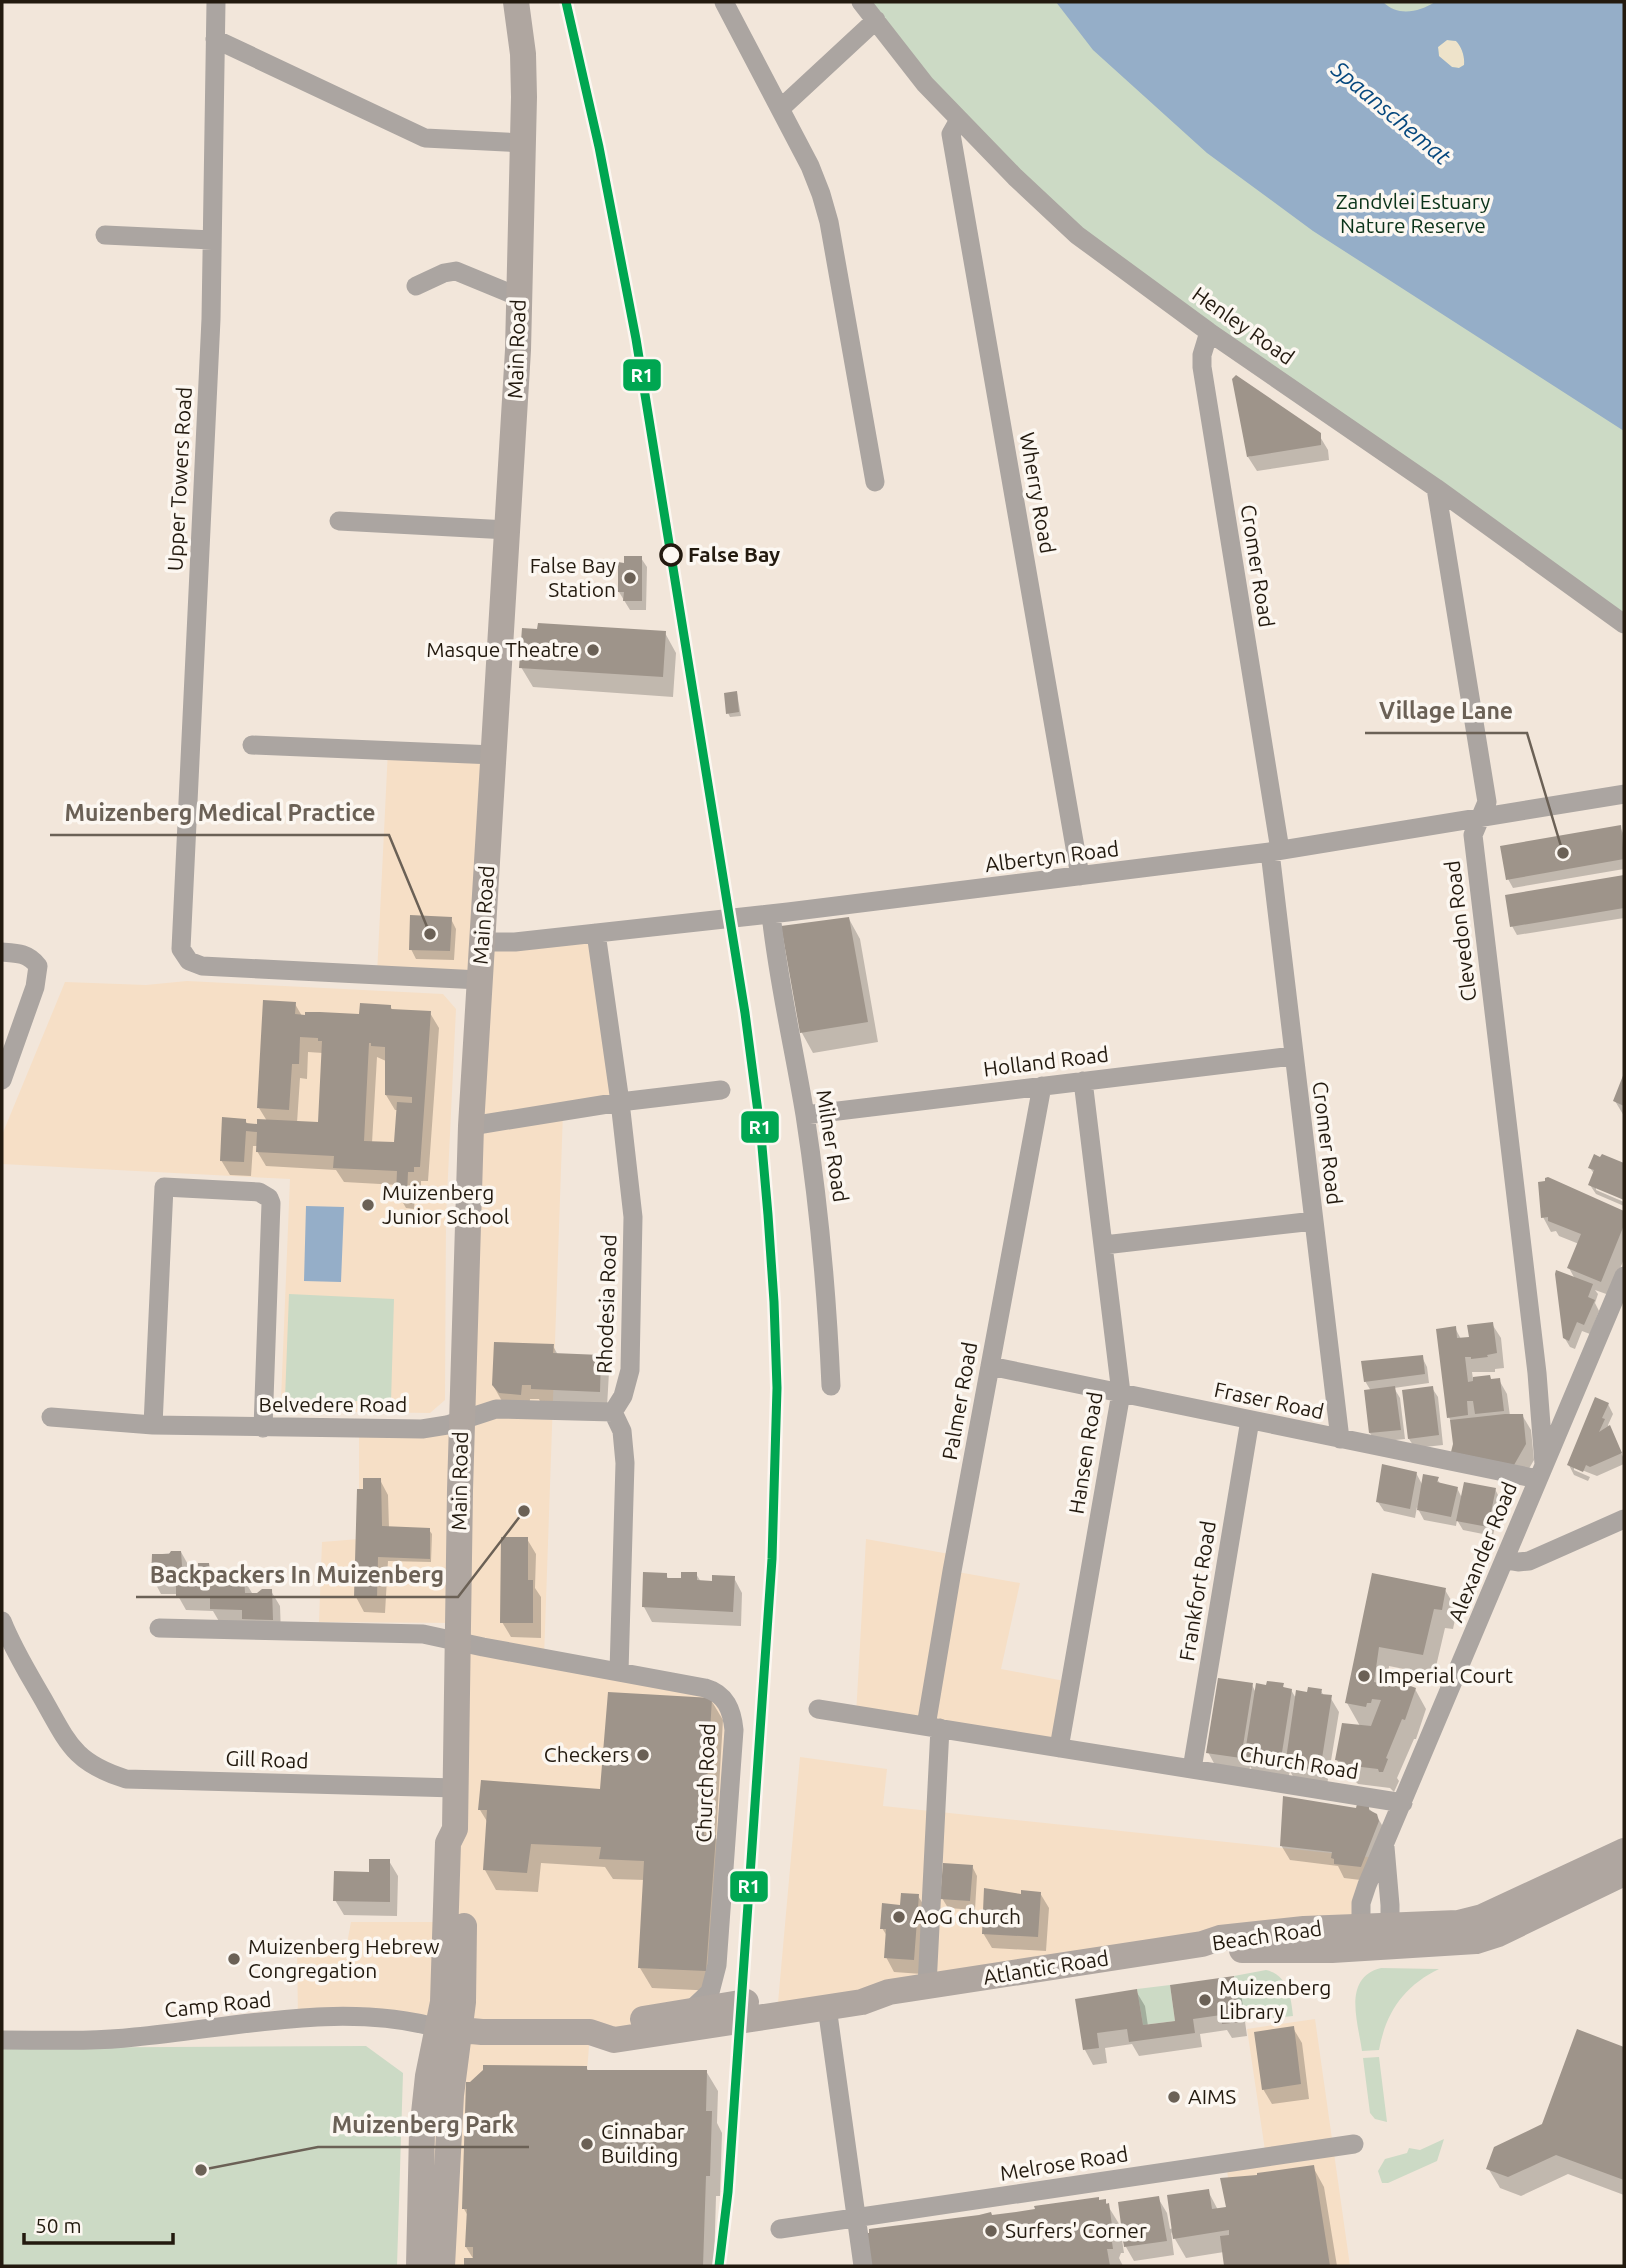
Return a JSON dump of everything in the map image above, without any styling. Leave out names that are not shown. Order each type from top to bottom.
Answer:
[{"type":"main road","name":"Main Road","points":[[419,2266],[422,2132],[428,2076],[463,2002],[463,1842],[455,1829],[461,1419],[477,1004],[508,530],[519,297],[524,144],[523,54],[516,2]]},
{"type":"main road","name":"Beach Road","points":[[1202,1944],[1220,1938],[1304,1929],[1361,1938],[1390,1936],[1471,1921],[1624,1852]]},
{"type":"main road","name":"Beach Road","points":[[1390,1936],[1461,1944],[1476,1941],[1499,1934],[1624,1873]]},
{"type":"main road","name":"Atlantic Road","points":[[449,2029],[590,2032],[614,2039],[626,2038],[862,2002],[889,1992],[1202,1944]]},
{"type":"main road","name":"Atlantic Road","points":[[590,2032],[614,2023],[692,2009],[855,1988],[889,1992]]},
{"type":"main road","name":"Main Road","points":[[442,2266],[451,2095],[449,2029]]},
{"type":"street","name":"Upper Towers Road","points":[[216,2],[208,377],[180,943],[186,958],[202,967],[480,980]]},
{"type":"street","points":[[724,2],[810,166],[821,194],[829,222],[875,481]]},
{"type":"street","name":"Henley Road","points":[[861,2],[925,84],[1015,177],[1077,235],[1209,332],[1436,488],[1624,624]]},
{"type":"street","points":[[780,109],[876,20]]},
{"type":"street","points":[[215,39],[425,138],[524,144]]},
{"type":"street","name":"Wherry Road","points":[[959,120],[951,134],[1080,876]]},
{"type":"street","points":[[105,235],[212,240]]},
{"type":"street","points":[[416,286],[444,273],[456,271],[519,297]]},
{"type":"street","name":"Cromer Road","points":[[1209,332],[1202,355],[1202,367],[1275,851],[1293,1056],[1340,1440]]},
{"type":"street","name":"Clevedon Road","points":[[1436,488],[1487,802],[1473,835],[1536,1373],[1541,1471]]},
{"type":"street","points":[[339,521],[508,530]]},
{"type":"street","points":[[252,745],[494,755]]},
{"type":"street","name":"Albertyn Road","points":[[483,942],[514,942],[771,914],[1275,851],[1624,794]]},
{"type":"street","name":"Milner Road","points":[[771,914],[822,1233],[831,1386]]},
{"type":"street","name":"Rhodesia Road","points":[[596,933],[621,1102],[633,1217],[630,1370],[623,1396],[613,1412]]},
{"type":"street","points":[[2,952],[25,954],[33,958],[38,966],[35,987],[2,1080]]},
{"type":"street","name":"Holland Road","points":[[805,1115],[1293,1056]]},
{"type":"street","name":"Hansen Road","points":[[1059,1748],[1121,1393],[1083,1081]]},
{"type":"street","name":"Palmer Road","points":[[927,1986],[933,1727],[990,1366],[1042,1086]]},
{"type":"street","points":[[471,1126],[621,1102],[721,1090]]},
{"type":"street","points":[[153,1425],[164,1187],[259,1192],[265,1194],[271,1203],[263,1428]]},
{"type":"street","points":[[1104,1245],[1314,1221]]},
{"type":"street","name":"Alexander Road","points":[[1361,1938],[1361,1903],[1624,1276]]},
{"type":"street","name":"Fraser Road","points":[[990,1366],[1340,1440],[1541,1471]]},
{"type":"street","name":"Clevedon Road","points":[[1536,1373],[1558,1431]]},
{"type":"street","points":[[1546,1394],[1572,1399]]},
{"type":"street","name":"Belvedere Road","points":[[51,1417],[153,1425],[422,1429],[444,1425],[486,1410],[508,1408],[613,1412]]},
{"type":"street","points":[[613,1412],[622,1430],[625,1463],[619,1672]]},
{"type":"street","name":"Frankfort Road","points":[[1192,1769],[1250,1420]]},
{"type":"street","points":[[1506,1560],[1529,1560],[1624,1520]]},
{"type":"street","name":"Gill Road","points":[[2,1621],[21,1664],[60,1733],[82,1758],[111,1775],[126,1779],[456,1788]]},
{"type":"street","name":"Church Road","points":[[159,1628],[423,1633],[711,1690],[723,1698],[733,1720],[734,1730],[717,1965],[710,1992],[692,2009]]},
{"type":"street","name":"Church Road","points":[[818,1709],[1403,1803]]},
{"type":"street","name":"Alexander Road","points":[[1385,1846],[1390,1936]]},
{"type":"street","points":[[827,2007],[863,2266]]},
{"type":"street","name":"Camp Road","points":[[2,2040],[132,2038],[298,2019],[361,2016],[449,2029]]},
{"type":"street","name":"Melrose Road","points":[[780,2229],[1354,2144]]},
{"type":"shaded area","points":[[388,750],[494,755],[483,942],[596,933],[620,1102],[563,1112],[544,1658],[726,1702],[719,1953],[692,2029],[590,2033],[572,2266],[419,2266],[438,2028],[298,2019],[297,1947],[346,1949],[351,1922],[447,1922],[459,1623],[319,1622],[322,1542],[359,1539],[359,1427],[462,1418],[480,981],[377,975]]},
{"type":"shaded area","name":"Muizenberg Junior School","points":[[187,981],[443,994],[456,1009],[446,1217],[445,1400],[430,1413],[294,1411],[281,1400],[290,1179],[2,1164],[2,1135],[65,982],[146,985]]},
{"type":"shaded area","points":[[866,1539],[955,1555],[952,1571],[1020,1583],[1001,1669],[1070,1682],[1059,1748],[856,1715]]},
{"type":"shaded area","points":[[800,1757],[887,1769],[883,1806],[1378,1858],[1361,1927],[777,2014]]},
{"type":"shaded area","points":[[1315,2019],[1350,2266],[1240,2266],[1226,2163],[1266,2157],[1247,2029]]},
{"type":"green space","name":"Zandvlei Estuary Nature Reserve","points":[[861,2],[1624,2],[1624,624],[1077,235]]},
{"type":"green space","points":[[289,1294],[394,1299],[391,1402],[285,1399]]},
{"type":"green space","points":[[1381,1968],[1439,1969],[1416,1983],[1398,2002],[1386,2024],[1379,2050],[1362,2051],[1356,2015],[1357,1991],[1361,1981],[1369,1973]]},
{"type":"green space","points":[[1266,1970],[1284,1981],[1293,2016],[1240,2022],[1234,1976]]},
{"type":"green space","points":[[1170,1985],[1175,2021],[1143,2025],[1137,1989]]},
{"type":"green space","points":[[366,2046],[403,2073],[397,2266],[2,2266],[2,2048]]},
{"type":"green space","points":[[1379,2057],[1387,2122],[1375,2119],[1370,2113],[1363,2058]]},
{"type":"green space","points":[[1444,2139],[1437,2161],[1388,2183],[1382,2183],[1378,2171],[1385,2159],[1407,2153],[1409,2148],[1420,2150]]},
{"type":"sand","points":[[1447,40],[1456,41],[1461,49],[1464,65],[1459,68],[1452,67],[1439,57],[1438,47]]},
{"type":"water","name":"Spaanschemat","points":[[1056,2],[1383,2],[1395,10],[1409,11],[1435,2],[1624,2],[1624,431],[1313,231],[1207,153],[1093,50]],"holes":[[[1447,40],[1456,41],[1464,59],[1464,65],[1459,68],[1452,67],[1439,56],[1438,47]]]},
{"type":"water","points":[[306,1206],[344,1207],[341,1282],[304,1281]]},
{"type":"building","points":[[1236,375],[1321,433],[1321,445],[1247,457],[1232,379]]},
{"type":"building","name":"False Bay Station","points":[[624,556],[642,556],[642,601],[623,601],[624,592],[618,592],[618,562],[624,563]]},
{"type":"building","name":"Masque Theatre","points":[[538,623],[666,631],[663,677],[519,668],[522,628],[537,629]]},
{"type":"building","points":[[737,691],[739,712],[726,714],[724,693]]},
{"type":"building","points":[[1621,825],[1624,859],[1506,880],[1500,846]]},
{"type":"building","points":[[1624,875],[1624,908],[1510,927],[1505,895]]},
{"type":"building","points":[[410,915],[452,917],[450,951],[409,950]]},
{"type":"building","points":[[849,917],[868,1022],[800,1033],[781,926]]},
{"type":"building","points":[[263,1000],[296,1002],[295,1014],[305,1015],[305,1012],[359,1014],[360,1003],[391,1005],[391,1009],[431,1011],[420,1167],[414,1167],[414,1172],[408,1172],[407,1195],[396,1194],[397,1171],[333,1168],[334,1156],[256,1152],[257,1132],[246,1131],[244,1162],[220,1161],[222,1117],[246,1119],[246,1123],[257,1124],[257,1119],[318,1122],[322,1041],[318,1041],[318,1038],[300,1037],[299,1064],[292,1064],[289,1110],[257,1108]],"holes":[[[371,1043],[371,1046],[385,1047],[385,1095],[412,1097],[412,1103],[397,1102],[394,1142],[364,1141]]]},
{"type":"building","points":[[1624,1073],[1624,1106],[1613,1101]]},
{"type":"building","points":[[1594,1154],[1600,1157],[1602,1154],[1624,1163],[1624,1200],[1588,1185],[1594,1170],[1588,1168]]},
{"type":"building","points":[[1548,1177],[1624,1211],[1624,1225],[1601,1282],[1567,1268],[1581,1234],[1548,1221],[1548,1217],[1541,1218],[1538,1182],[1545,1181]]},
{"type":"building","points":[[1556,1270],[1593,1284],[1588,1297],[1595,1300],[1584,1325],[1577,1322],[1569,1341],[1563,1338]]},
{"type":"building","points":[[1493,1322],[1497,1353],[1487,1355],[1488,1357],[1465,1357],[1468,1382],[1473,1381],[1473,1377],[1490,1375],[1491,1379],[1500,1378],[1504,1411],[1475,1414],[1473,1401],[1467,1401],[1468,1415],[1447,1418],[1436,1329],[1456,1326],[1457,1338],[1469,1337],[1467,1325]]},
{"type":"building","points":[[494,1342],[554,1344],[553,1353],[601,1355],[600,1392],[531,1389],[531,1385],[522,1385],[521,1395],[499,1393],[492,1385]]},
{"type":"building","points":[[1423,1355],[1425,1374],[1364,1382],[1361,1361]]},
{"type":"building","points":[[1395,1386],[1401,1430],[1369,1433],[1364,1390]]},
{"type":"building","points":[[1433,1386],[1439,1435],[1408,1439],[1402,1390]]},
{"type":"building","points":[[1595,1397],[1609,1403],[1599,1432],[1610,1425],[1622,1453],[1590,1467],[1586,1465],[1583,1472],[1567,1465]]},
{"type":"building","points":[[1523,1414],[1526,1444],[1514,1465],[1451,1452],[1453,1444],[1450,1420]]},
{"type":"building","points":[[1382,1464],[1417,1472],[1410,1509],[1376,1502]]},
{"type":"building","points":[[1423,1474],[1439,1477],[1437,1482],[1458,1487],[1451,1517],[1417,1510]]},
{"type":"building","points":[[363,1478],[381,1478],[382,1526],[430,1528],[430,1559],[378,1557],[377,1598],[354,1598],[357,1489],[363,1489]]},
{"type":"building","points":[[1464,1482],[1496,1488],[1488,1527],[1456,1521]]},
{"type":"building","points":[[501,1537],[528,1537],[528,1580],[533,1580],[533,1623],[500,1623]]},
{"type":"building","points":[[171,1551],[181,1551],[182,1566],[198,1567],[198,1563],[209,1563],[211,1579],[244,1576],[245,1593],[272,1589],[273,1620],[242,1619],[242,1610],[210,1609],[210,1596],[176,1596],[176,1583],[151,1579],[152,1554],[169,1554]]},
{"type":"building","points":[[643,1572],[667,1573],[667,1578],[681,1578],[681,1572],[697,1572],[697,1580],[712,1581],[712,1575],[735,1576],[733,1612],[642,1607]]},
{"type":"building","name":"Imperial Court","points":[[1372,1573],[1446,1588],[1442,1610],[1434,1609],[1423,1655],[1379,1647],[1374,1682],[1393,1686],[1394,1680],[1416,1688],[1405,1720],[1402,1719],[1386,1758],[1388,1759],[1383,1772],[1345,1765],[1345,1762],[1335,1760],[1342,1723],[1371,1726],[1381,1700],[1372,1699],[1366,1707],[1345,1703]]},
{"type":"building","points":[[1218,1678],[1253,1683],[1241,1758],[1206,1753]]},
{"type":"building","points":[[1267,1681],[1284,1683],[1283,1687],[1292,1689],[1280,1765],[1244,1759],[1256,1683],[1266,1685]]},
{"type":"building","points":[[1308,1687],[1322,1689],[1321,1694],[1332,1695],[1320,1771],[1285,1766],[1296,1690],[1307,1692]]},
{"type":"building","points":[[608,1692],[712,1698],[704,1835],[716,1835],[706,1971],[638,1968],[644,1861],[599,1859],[601,1847],[531,1844],[527,1873],[483,1870],[487,1810],[478,1810],[481,1780],[600,1789]]},
{"type":"building","points":[[1283,1796],[1356,1808],[1357,1804],[1369,1806],[1369,1810],[1377,1814],[1379,1821],[1361,1867],[1334,1864],[1332,1852],[1280,1846]]},
{"type":"building","points":[[369,1859],[390,1859],[390,1902],[333,1901],[334,1871],[369,1872]]},
{"type":"building","points":[[943,1863],[973,1865],[970,1901],[940,1899]]},
{"type":"building","points":[[984,1888],[1021,1894],[1021,1890],[1041,1892],[1038,1937],[982,1934]]},
{"type":"building","name":"AoG church","points":[[901,1893],[919,1894],[914,1960],[884,1958],[886,1929],[880,1929],[882,1903],[900,1905]]},
{"type":"building","points":[[1234,1976],[1240,2022],[1222,2024],[1221,2015],[1193,2019],[1195,2033],[1129,2042],[1127,2029],[1097,2033],[1099,2048],[1083,2050],[1075,1999],[1137,1989],[1143,2025],[1175,2021],[1170,1985]]},
{"type":"building","points":[[1294,2026],[1301,2084],[1262,2090],[1254,2032]]},
{"type":"building","points":[[1577,2029],[1624,2047],[1624,2180],[1556,2155],[1508,2177],[1486,2169],[1494,2147],[1542,2124]]},
{"type":"building","name":"Cinnabar Building","points":[[483,2065],[587,2066],[587,2070],[707,2070],[706,2111],[712,2111],[710,2176],[706,2176],[703,2266],[464,2266],[464,2258],[473,2258],[473,2247],[465,2247],[467,2209],[462,2209],[466,2082],[470,2082],[483,2070]]},
{"type":"building","name":"Surfers' Corner","points":[[1314,2165],[1330,2266],[1224,2266],[1220,2236],[1229,2235],[1229,2230],[1173,2239],[1167,2195],[1209,2189],[1212,2209],[1226,2207],[1220,2178]]},
{"type":"building","points":[[1159,2196],[1167,2241],[1124,2247],[1118,2202]]},
{"type":"building","name":"Surfers' Corner","points":[[1099,2197],[1099,2200],[1106,2199],[1106,2204],[1109,2203],[1113,2233],[1110,2234],[1111,2238],[1107,2239],[1112,2242],[1113,2249],[1107,2249],[1110,2266],[872,2266],[865,2233],[869,2233],[869,2229],[991,2212],[992,2215],[1016,2212],[1035,2209],[1034,2206]]},
{"type":"transit line","name":"R1","points":[[566,2],[599,147],[636,339],[745,1013],[761,1135],[774,1302],[777,1388],[772,1559],[728,2192],[719,2266]]},
{"type":"place","name":"False Bay","points":[[671,555]]},
{"type":"place","name":"False Bay Station","points":[[630,578]]},
{"type":"place","name":"Masque Theatre","points":[[593,650]]},
{"type":"place","name":"Village Lane","points":[[1563,853]]},
{"type":"place","name":"Muizenberg Medical Practice","points":[[430,934]]},
{"type":"place","name":"Muizenberg Junior School","points":[[368,1205]]},
{"type":"place","name":"Backpackers In Muizenberg","points":[[524,1511]]},
{"type":"place","name":"Imperial Court","points":[[1364,1676]]},
{"type":"place","name":"Checkers","points":[[643,1755]]},
{"type":"place","name":"AoG church","points":[[899,1917]]},
{"type":"place","name":"Muizenberg Hebrew Congregation","points":[[234,1959]]},
{"type":"place","name":"Muizenberg Library","points":[[1205,2000]]},
{"type":"place","name":"AIMS","points":[[1174,2097]]},
{"type":"place","name":"Cinnabar Building","points":[[587,2144]]},
{"type":"place","name":"Muizenberg Park","points":[[201,2170]]},
{"type":"place","name":"Surfers' Corner","points":[[991,2231]]}]
